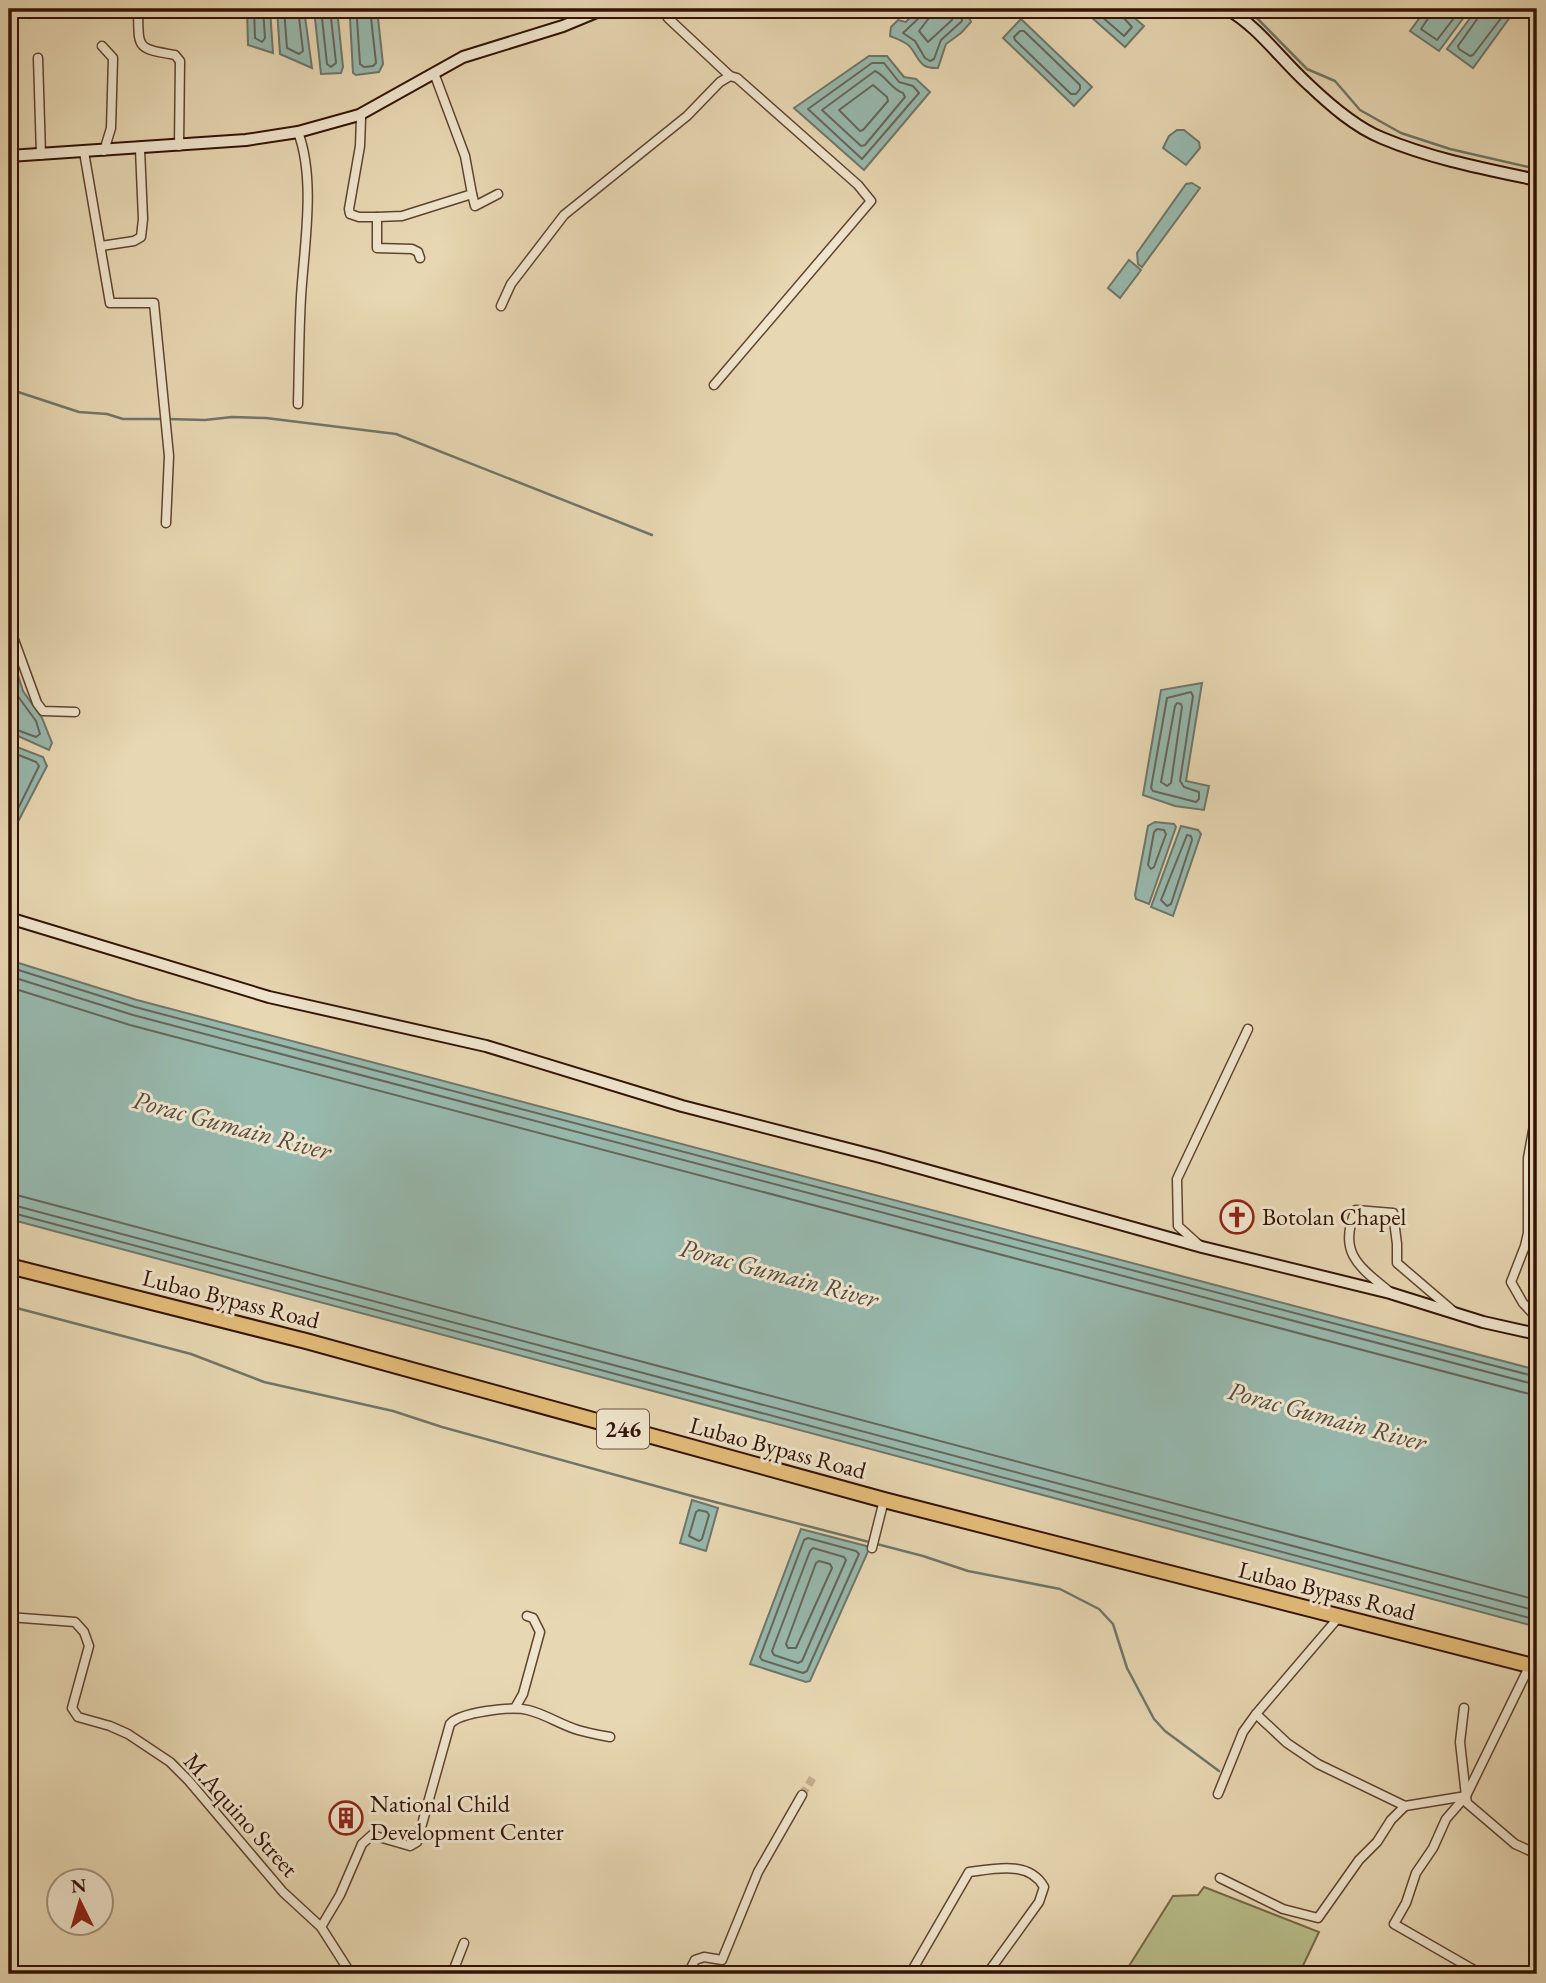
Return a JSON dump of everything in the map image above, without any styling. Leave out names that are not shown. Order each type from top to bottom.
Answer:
[{"type":"highway","name":"Lubao Bypass Road","points":[[9,1266],[306,1341],[884,1500],[1533,1666]]},
{"type":"street","points":[[138,9],[139,41],[143,48],[175,55],[180,61],[179,146]]},
{"type":"street","points":[[9,156],[246,141],[298,132],[359,115],[463,57],[563,26],[604,9]]},
{"type":"street","points":[[666,9],[670,13],[668,18],[730,76],[737,78],[858,185],[871,201],[715,385]]},
{"type":"street","points":[[1227,9],[1243,18],[1309,85],[1348,118],[1381,138],[1448,161],[1537,180]]},
{"type":"street","points":[[102,46],[113,58],[111,128],[104,151]]},
{"type":"street","points":[[38,58],[41,155]]},
{"type":"street","points":[[434,73],[465,156],[475,206],[498,194]]},
{"type":"street","points":[[501,306],[510,284],[567,212],[687,117],[720,82],[730,76]]},
{"type":"street","points":[[359,115],[360,146],[349,209],[352,216],[402,216],[472,194]]},
{"type":"street","points":[[298,132],[304,148],[307,207],[298,404]]},
{"type":"street","points":[[101,246],[134,241],[141,237],[143,219],[140,149]]},
{"type":"street","points":[[84,152],[110,303],[154,303],[169,456],[166,523]]},
{"type":"street","points":[[377,217],[377,248],[412,249],[418,252],[420,258]]},
{"type":"street","points":[[9,626],[37,703],[43,711],[75,712]]},
{"type":"street","points":[[9,918],[269,997],[486,1046],[682,1106],[880,1157],[1202,1247],[1390,1293],[1483,1322],[1537,1334]]},
{"type":"street","points":[[1202,1247],[1178,1226],[1177,1179],[1248,1029]]},
{"type":"street","points":[[1537,1109],[1528,1158],[1528,1233],[1511,1282],[1523,1303],[1537,1318]]},
{"type":"street","points":[[1390,1293],[1359,1267],[1349,1244],[1349,1224],[1356,1210],[1393,1213],[1398,1244],[1397,1263],[1453,1311]]},
{"type":"street","points":[[873,1544],[884,1500]]},
{"type":"street","points":[[515,1708],[523,1694],[540,1632],[533,1618],[527,1616]]},
{"type":"street","name":"M.Aquino Street","points":[[9,1617],[75,1622],[84,1632],[89,1646],[72,1708],[74,1713],[81,1718],[128,1734],[170,1762],[283,1892],[321,1927],[351,1974]]},
{"type":"street","points":[[1218,1794],[1243,1732],[1338,1618]]},
{"type":"street","points":[[1481,1974],[1394,1924],[1406,1903],[1416,1873],[1433,1848],[1446,1819],[1466,1796],[1533,1666]]},
{"type":"street","points":[[321,1927],[340,1895],[367,1837],[372,1835],[411,1846],[417,1842],[453,1720],[467,1714],[515,1708],[578,1730],[610,1737]]},
{"type":"street","points":[[1464,1708],[1460,1742],[1467,1803],[1515,1844],[1537,1854]]},
{"type":"street","points":[[1256,1714],[1287,1743],[1318,1763],[1405,1805],[1466,1796]]},
{"type":"street","points":[[688,1974],[695,1960],[704,1957],[722,1960],[758,1872],[802,1795]]},
{"type":"street","points":[[1220,1878],[1283,1909],[1318,1918],[1356,1864],[1405,1805]]},
{"type":"street","points":[[909,1974],[969,1872],[1016,1868],[1040,1880],[1044,1887],[1039,1902],[987,1974]]},
{"type":"street","points":[[1537,1909],[1537,1923]]},
{"type":"street","points":[[452,1974],[464,1943]]},
{"type":"street","points":[[9,1970],[24,1974]]},
{"type":"green space","points":[[1204,1887],[1319,1932],[1299,1974],[1124,1974],[1173,1896],[1198,1895]]},
{"type":"water","points":[[247,9],[270,9],[273,53],[248,45]]},
{"type":"water","points":[[277,9],[304,9],[312,68],[280,54]]},
{"type":"water","points":[[314,9],[337,9],[343,67],[341,73],[321,74]]},
{"type":"water","points":[[354,9],[377,9],[383,64],[379,72],[356,75],[353,73],[350,18]]},
{"type":"water","points":[[918,9],[966,9],[971,22],[946,44],[938,68],[924,65],[909,46],[890,36],[891,27],[898,20],[906,22]]},
{"type":"water","points":[[1082,9],[1124,9],[1144,26],[1125,47]]},
{"type":"water","points":[[1426,9],[1470,9],[1439,51],[1410,31]]},
{"type":"water","points":[[1477,9],[1516,9],[1473,68],[1447,49]]},
{"type":"water","points":[[1021,19],[1092,87],[1074,106],[1003,38]]},
{"type":"water","points":[[869,56],[887,56],[904,77],[916,79],[930,92],[864,170],[794,108]]},
{"type":"water","points":[[1177,130],[1184,130],[1199,142],[1200,148],[1186,165],[1163,148],[1169,136]]},
{"type":"water","points":[[1192,183],[1200,188],[1142,267],[1138,264],[1137,253],[1186,184]]},
{"type":"water","points":[[1129,260],[1141,270],[1120,298],[1108,288]]},
{"type":"water","points":[[9,647],[23,691],[42,718],[52,743],[49,750],[9,732]]},
{"type":"water","points":[[1202,683],[1186,781],[1209,786],[1204,810],[1175,806],[1143,795],[1161,690]]},
{"type":"water","points":[[9,744],[43,757],[47,766],[9,839]]},
{"type":"water","points":[[1155,822],[1174,824],[1176,827],[1149,904],[1136,899],[1135,895],[1148,826]]},
{"type":"water","points":[[1181,826],[1198,830],[1201,834],[1173,916],[1151,907]]},
{"type":"water","name":"Porac Gumain River","points":[[9,960],[137,1000],[1537,1370],[1537,1627],[9,1219]]},
{"type":"water","points":[[692,1500],[718,1508],[706,1551],[680,1543]]},
{"type":"water","points":[[801,1529],[870,1547],[810,1681],[806,1682],[750,1664]]},
{"type":"waterway","points":[[11,9],[29,18],[106,9]]},
{"type":"waterway","points":[[1248,9],[1307,69],[1335,81],[1360,110],[1401,133],[1450,149],[1537,169]]},
{"type":"waterway","points":[[9,389],[79,412],[107,414],[123,419],[162,419]]},
{"type":"waterway","points":[[168,419],[266,418],[396,434],[652,535]]},
{"type":"waterway","points":[[9,1306],[191,1354],[264,1382],[393,1411],[692,1496],[923,1556],[968,1571],[1060,1589],[1099,1609],[1113,1624],[1127,1668],[1154,1719],[1165,1731],[1219,1771]]},
{"type":"tunnel","points":[[802,1795],[814,1776]]},
{"type":"place","name":"Botolan Chapel","points":[[1237,1217]]},
{"type":"place","name":"National Child Development Center","points":[[346,1818]]}]
